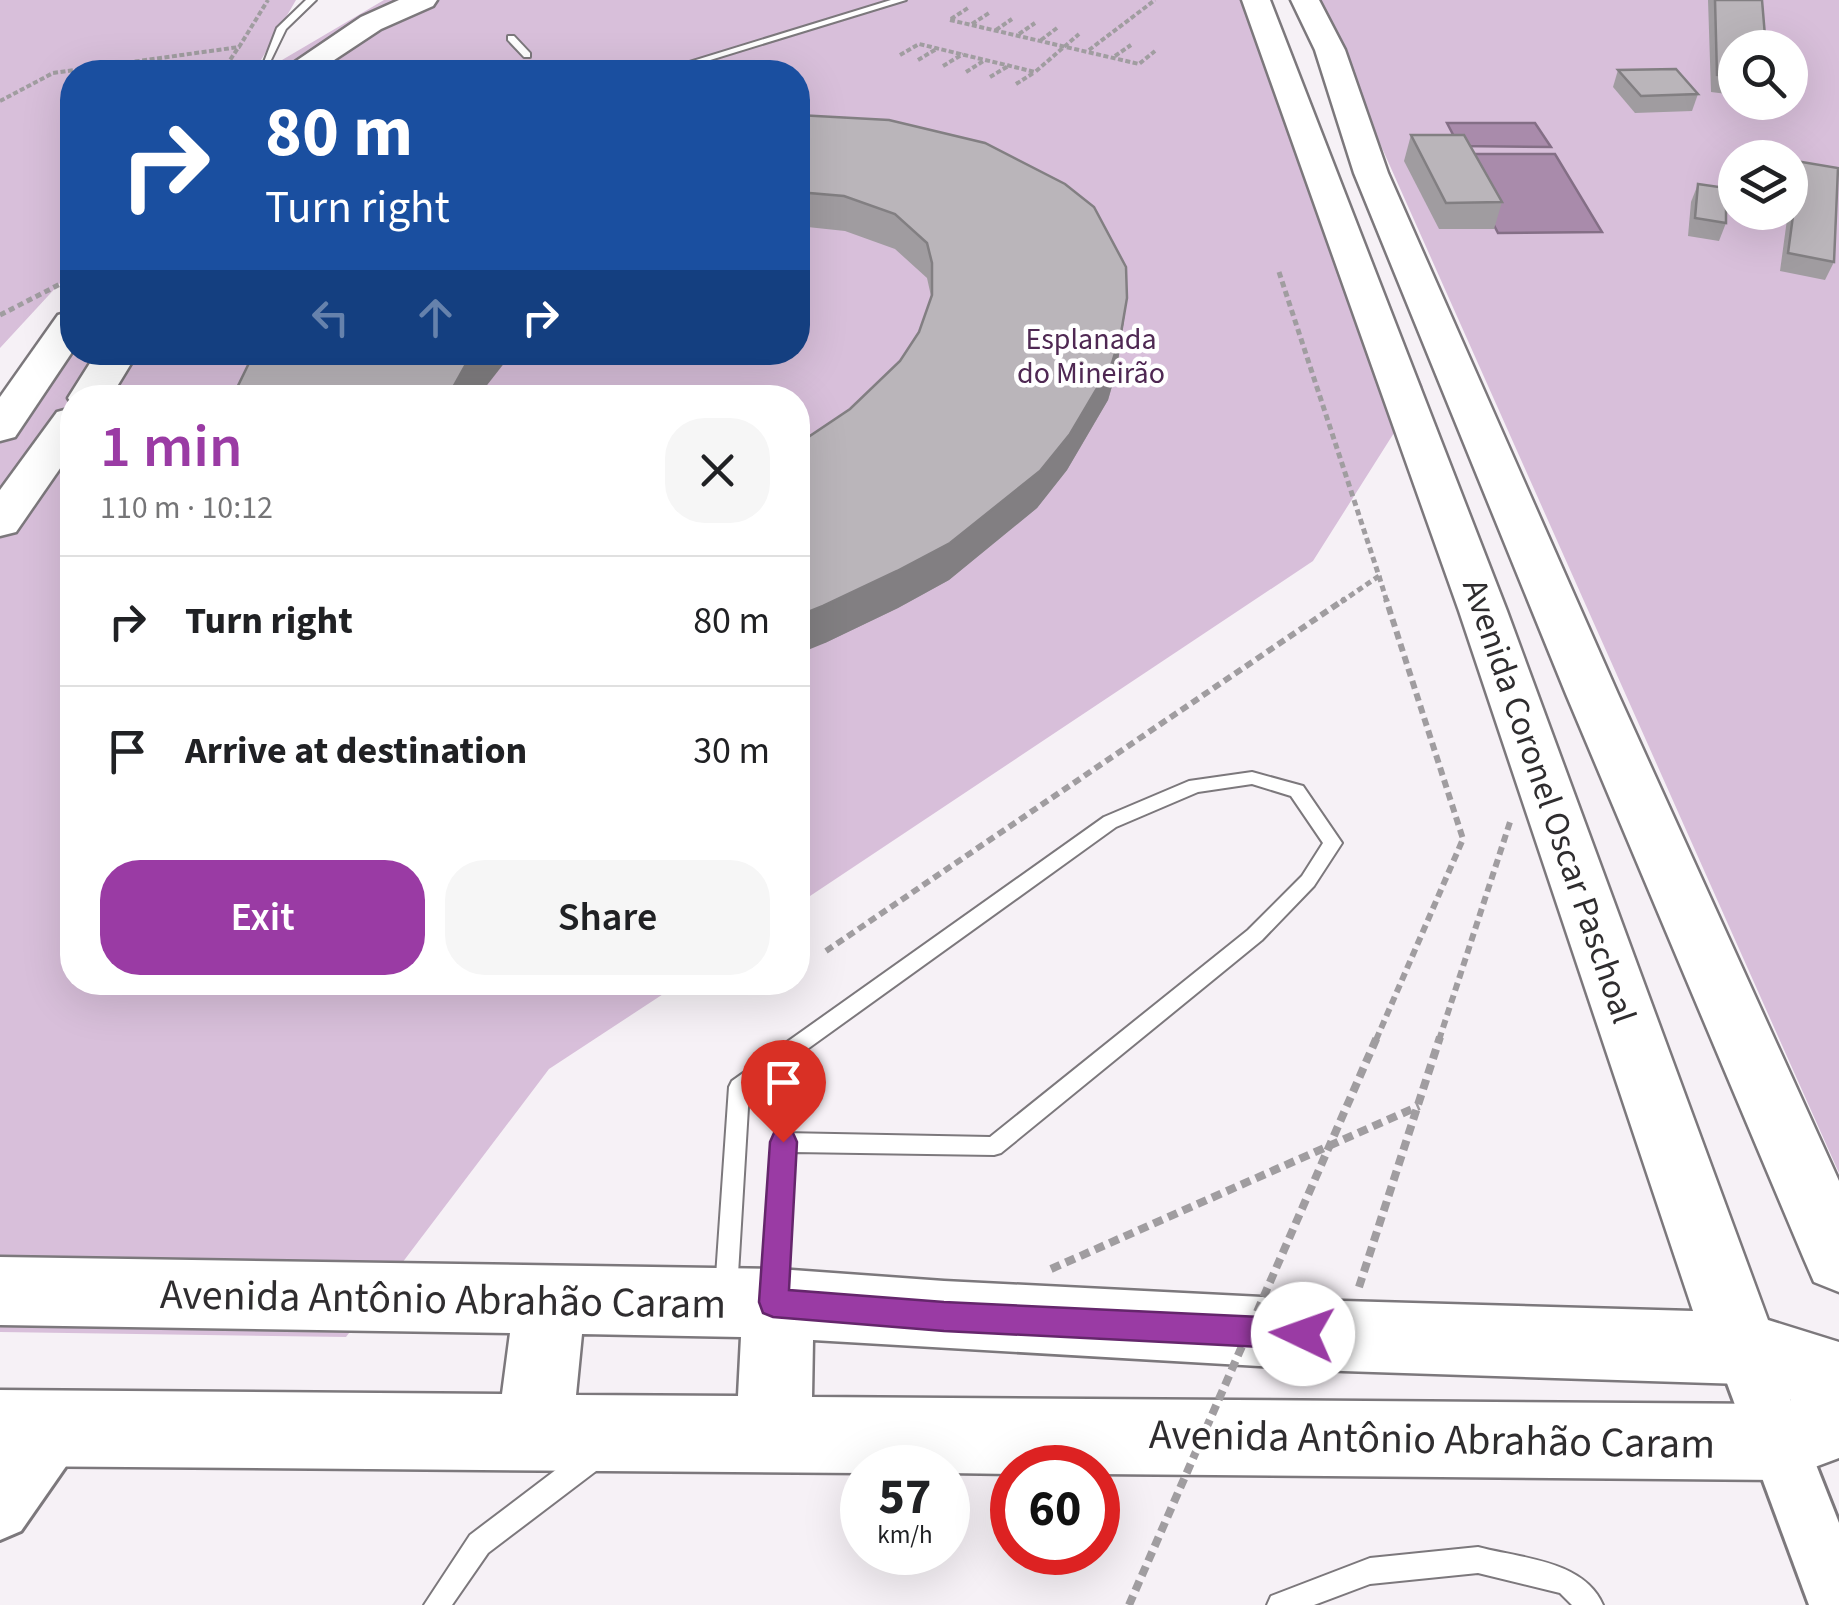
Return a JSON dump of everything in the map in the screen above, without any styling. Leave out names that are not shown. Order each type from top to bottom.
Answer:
[{"type":"main road","points":[[253,60],[370,0]]},
{"type":"main road","points":[[314,60],[371,23],[423,0]]},
{"type":"main road","name":"Avenida Coronel Oscar Paschoal","points":[[1276,10],[1330,50],[1350,182],[1484,611],[1742,1348]]},
{"type":"main road","name":"Avenida Coronel Oscar Paschoal","points":[[1276,10],[1350,182],[1592,694],[1839,1259]]},
{"type":"main road","points":[[0,428],[60,340]]},
{"type":"main road","points":[[0,456],[60,418]]},
{"type":"main road","points":[[0,522],[60,436]]},
{"type":"main road","points":[[1484,611],[1592,694]]},
{"type":"main road","name":"Avenida Antônio Abrahão Caram","points":[[14,1297],[759,1302],[944,1316],[1343,1336],[1742,1348],[1839,1378]]},
{"type":"main road","points":[[535,1430],[550,1300]]},
{"type":"main road","points":[[759,1302],[774,1432]]},
{"type":"main road","name":"Avenida Antônio Abrahão Caram","points":[[29,1428],[1810,1431]]},
{"type":"street","name":"Avenida Coronel Oscar Paschoal","points":[[1742,1348],[1810,1431],[1839,1603]]},
{"type":"street","points":[[0,1510],[29,1428]]},
{"type":"lane","points":[[253,60],[311,0]]},
{"type":"lane","points":[[702,60],[901,0]]},
{"type":"lane","points":[[511,38],[527,54]]},
{"type":"lane","points":[[1252,778],[1297,791],[1333,843],[1308,881],[1255,935],[994,1146],[783,1142],[759,1302],[731,1255],[739,1087],[1110,822],[1196,786],[1252,778]]},
{"type":"lane","points":[[436,1605],[480,1544],[628,1431]]},
{"type":"lane","points":[[1280,1605],[1370,1570],[1478,1560],[1567,1582],[1590,1605]]},
{"type":"path","points":[[253,60],[268,0]]},
{"type":"path","points":[[1088,51],[1155,0]]},
{"type":"path","points":[[968,8],[950,20],[1139,64],[1155,51]]},
{"type":"path","points":[[971,25],[988,13]]},
{"type":"path","points":[[995,30],[1012,19]]},
{"type":"path","points":[[1018,35],[1035,23]]},
{"type":"path","points":[[1040,40],[1057,28]]},
{"type":"path","points":[[1016,84],[1036,72],[1079,34]]},
{"type":"path","points":[[900,55],[919,44],[1036,72]]},
{"type":"path","points":[[1114,57],[1130,45]]},
{"type":"path","points":[[918,60],[938,48]]},
{"type":"path","points":[[943,66],[962,54]]},
{"type":"path","points":[[966,72],[986,60]]},
{"type":"path","points":[[990,77],[1010,65]]},
{"type":"path","points":[[0,101],[60,72]]},
{"type":"path","points":[[1129,1605],[1462,839],[1280,272]]},
{"type":"path","points":[[0,315],[60,284]]},
{"type":"path","points":[[826,951],[1379,576]]},
{"type":"path","points":[[1343,1336],[1533,751]]},
{"type":"path","points":[[1032,1277],[1420,1106]]},
{"type":"green space","points":[[0,0],[296,0],[261,60],[60,60],[60,283],[0,348]]},
{"type":"green space","name":"Esplanada do Mineirão","points":[[384,0],[1267,0],[1339,195],[1423,387],[1313,561],[810,896],[810,385],[60,385],[60,995],[662,995],[549,1069],[346,1337],[0,1332],[0,440],[60,354],[60,365],[810,365],[810,60],[282,60]]},
{"type":"green space","points":[[1316,0],[1839,0],[1839,1173]]},
{"type":"shaded area","points":[[1447,123],[1535,123],[1551,147],[1459,146]]},
{"type":"shaded area","points":[[1457,154],[1555,154],[1602,232],[1498,233]]},
{"type":"building","points":[[1715,0],[1762,0],[1764,30],[1718,30],[1717,75]]},
{"type":"building","points":[[1676,69],[1698,94],[1641,96],[1618,70]]},
{"type":"building","points":[[810,116],[889,120],[985,143],[1065,184],[1094,207],[1126,267],[1127,298],[1112,363],[1070,434],[1040,471],[950,543],[810,611],[810,436],[850,409],[900,361],[919,332],[932,295],[932,263],[927,243],[895,214],[844,196],[810,193]]},
{"type":"building","points":[[1411,135],[1464,135],[1502,202],[1446,203]]},
{"type":"building","points":[[1808,163],[1838,168],[1834,262],[1788,253],[1791,230],[1808,230]]},
{"type":"building","points":[[1698,184],[1718,187],[1718,222],[1695,218]]},
{"type":"building","points":[[248,365],[466,365],[454,385],[238,385]]},
{"type":"route","points":[[783,1142],[773,1302],[944,1316],[1303,1334]]}]
